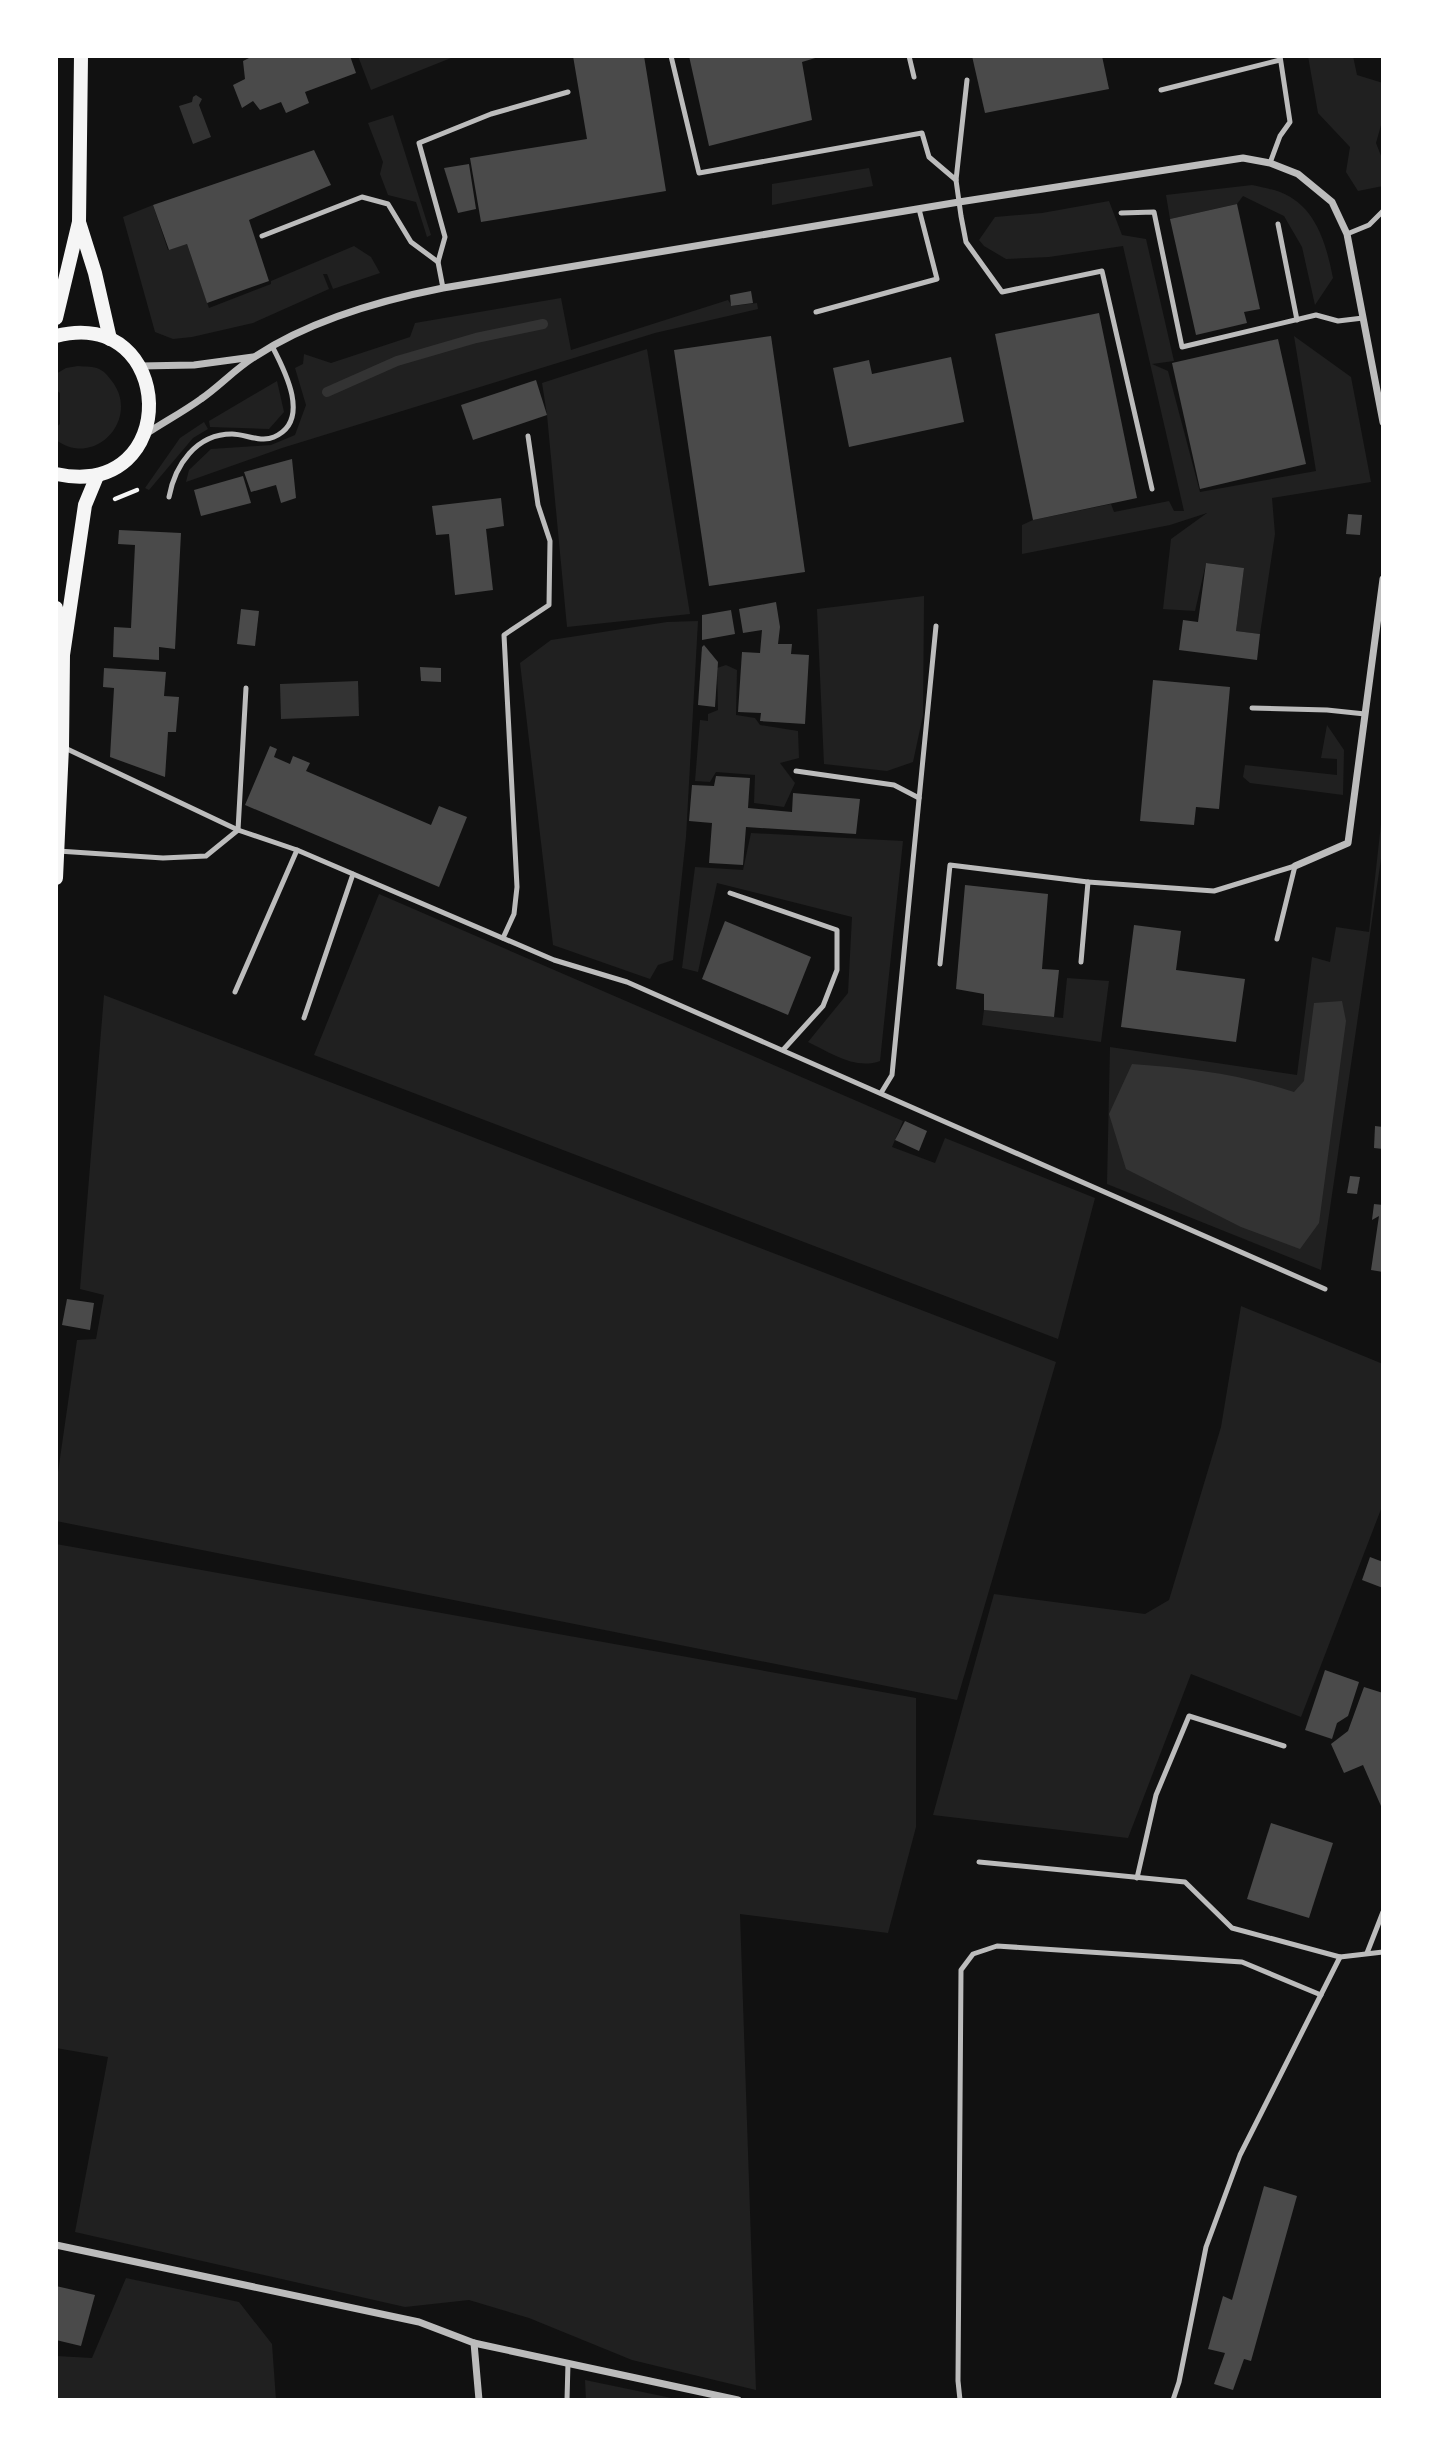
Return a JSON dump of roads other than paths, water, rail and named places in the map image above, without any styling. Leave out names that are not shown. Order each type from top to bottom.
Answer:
[{"type":"main road","points":[[56,318],[79,222],[81,56]]},
{"type":"main road","points":[[79,222],[95,273],[110,339]]},
{"type":"main road","points":[[56,336],[69,332],[90,333],[122,346],[140,366],[149,388],[151,411],[146,433],[138,448],[113,470],[97,476],[75,478],[56,474]]},
{"type":"main road","points":[[56,878],[64,655],[85,505],[97,476]]},
{"type":"main road","points":[[56,608],[64,655]]},
{"type":"street","points":[[146,433],[202,399],[272,346],[337,317],[388,299],[959,202],[1243,158],[1270,163],[1298,174],[1332,202],[1348,234],[1383,422]]},
{"type":"street","points":[[140,366],[194,365],[254,357]]},
{"type":"street","points":[[1295,866],[1348,843],[1380,618],[1383,579]]},
{"type":"street","points":[[56,2245],[419,2322],[474,2343],[738,2400]]},
{"type":"street","points":[[474,2343],[480,2400]]},
{"type":"lane","points":[[671,56],[699,173],[922,133],[929,157],[956,180]]},
{"type":"lane","points":[[909,56],[914,77]]},
{"type":"lane","points":[[1161,90],[1280,58],[1290,122],[1280,136],[1270,163]]},
{"type":"lane","points":[[968,80],[956,180],[966,242],[1002,292],[1102,271],[1152,489]]},
{"type":"lane","points":[[443,288],[438,262],[445,237],[419,143],[491,114],[568,92]]},
{"type":"lane","points":[[262,236],[362,197],[387,204],[411,242],[438,262]]},
{"type":"lane","points":[[816,312],[937,279],[919,209]]},
{"type":"lane","points":[[1348,234],[1369,225],[1383,211]]},
{"type":"lane","points":[[1121,213],[1154,212],[1182,347],[1316,315],[1338,321],[1363,318]]},
{"type":"lane","points":[[1278,224],[1297,320]]},
{"type":"lane","points":[[169,497],[173,478],[189,451],[206,439],[231,434],[273,438],[284,430],[292,417],[294,404],[290,382],[272,346]]},
{"type":"lane","points":[[503,938],[514,914],[517,887],[504,635],[549,605],[550,541],[538,505],[528,436]]},
{"type":"lane","points":[[881,1093],[892,1075],[936,626]]},
{"type":"lane","points":[[1373,653],[1383,654]]},
{"type":"lane","points":[[58,851],[163,858],[206,856],[237,830],[246,688]]},
{"type":"lane","points":[[1252,708],[1365,714]]},
{"type":"lane","points":[[60,737],[237,830],[297,850],[554,960],[627,982],[1325,1289]]},
{"type":"lane","points":[[796,771],[894,785],[919,798]]},
{"type":"lane","points":[[235,992],[297,850]]},
{"type":"lane","points":[[940,964],[950,865],[1088,882],[1214,891],[1295,866]]},
{"type":"lane","points":[[1277,939],[1295,866]]},
{"type":"lane","points":[[304,1018],[353,874]]},
{"type":"lane","points":[[1081,962],[1088,882]]},
{"type":"lane","points":[[730,893],[837,930],[837,970],[822,1006],[783,1050]]},
{"type":"lane","points":[[1137,1878],[1156,1796],[1189,1716],[1284,1746]]},
{"type":"lane","points":[[979,1862],[1185,1882],[1232,1928],[1339,1957],[1383,1952]]},
{"type":"lane","points":[[1367,1954],[1383,1912]]},
{"type":"lane","points":[[960,2400],[961,1970],[973,1954],[997,1946],[1242,1962],[1321,1995]]},
{"type":"lane","points":[[1173,2400],[1206,2247],[1240,2155],[1339,1957]]},
{"type":"lane","points":[[566,2400],[568,2363]]},
{"type":"waterway","points":[[327,392],[397,361],[476,338],[543,324]]}]
